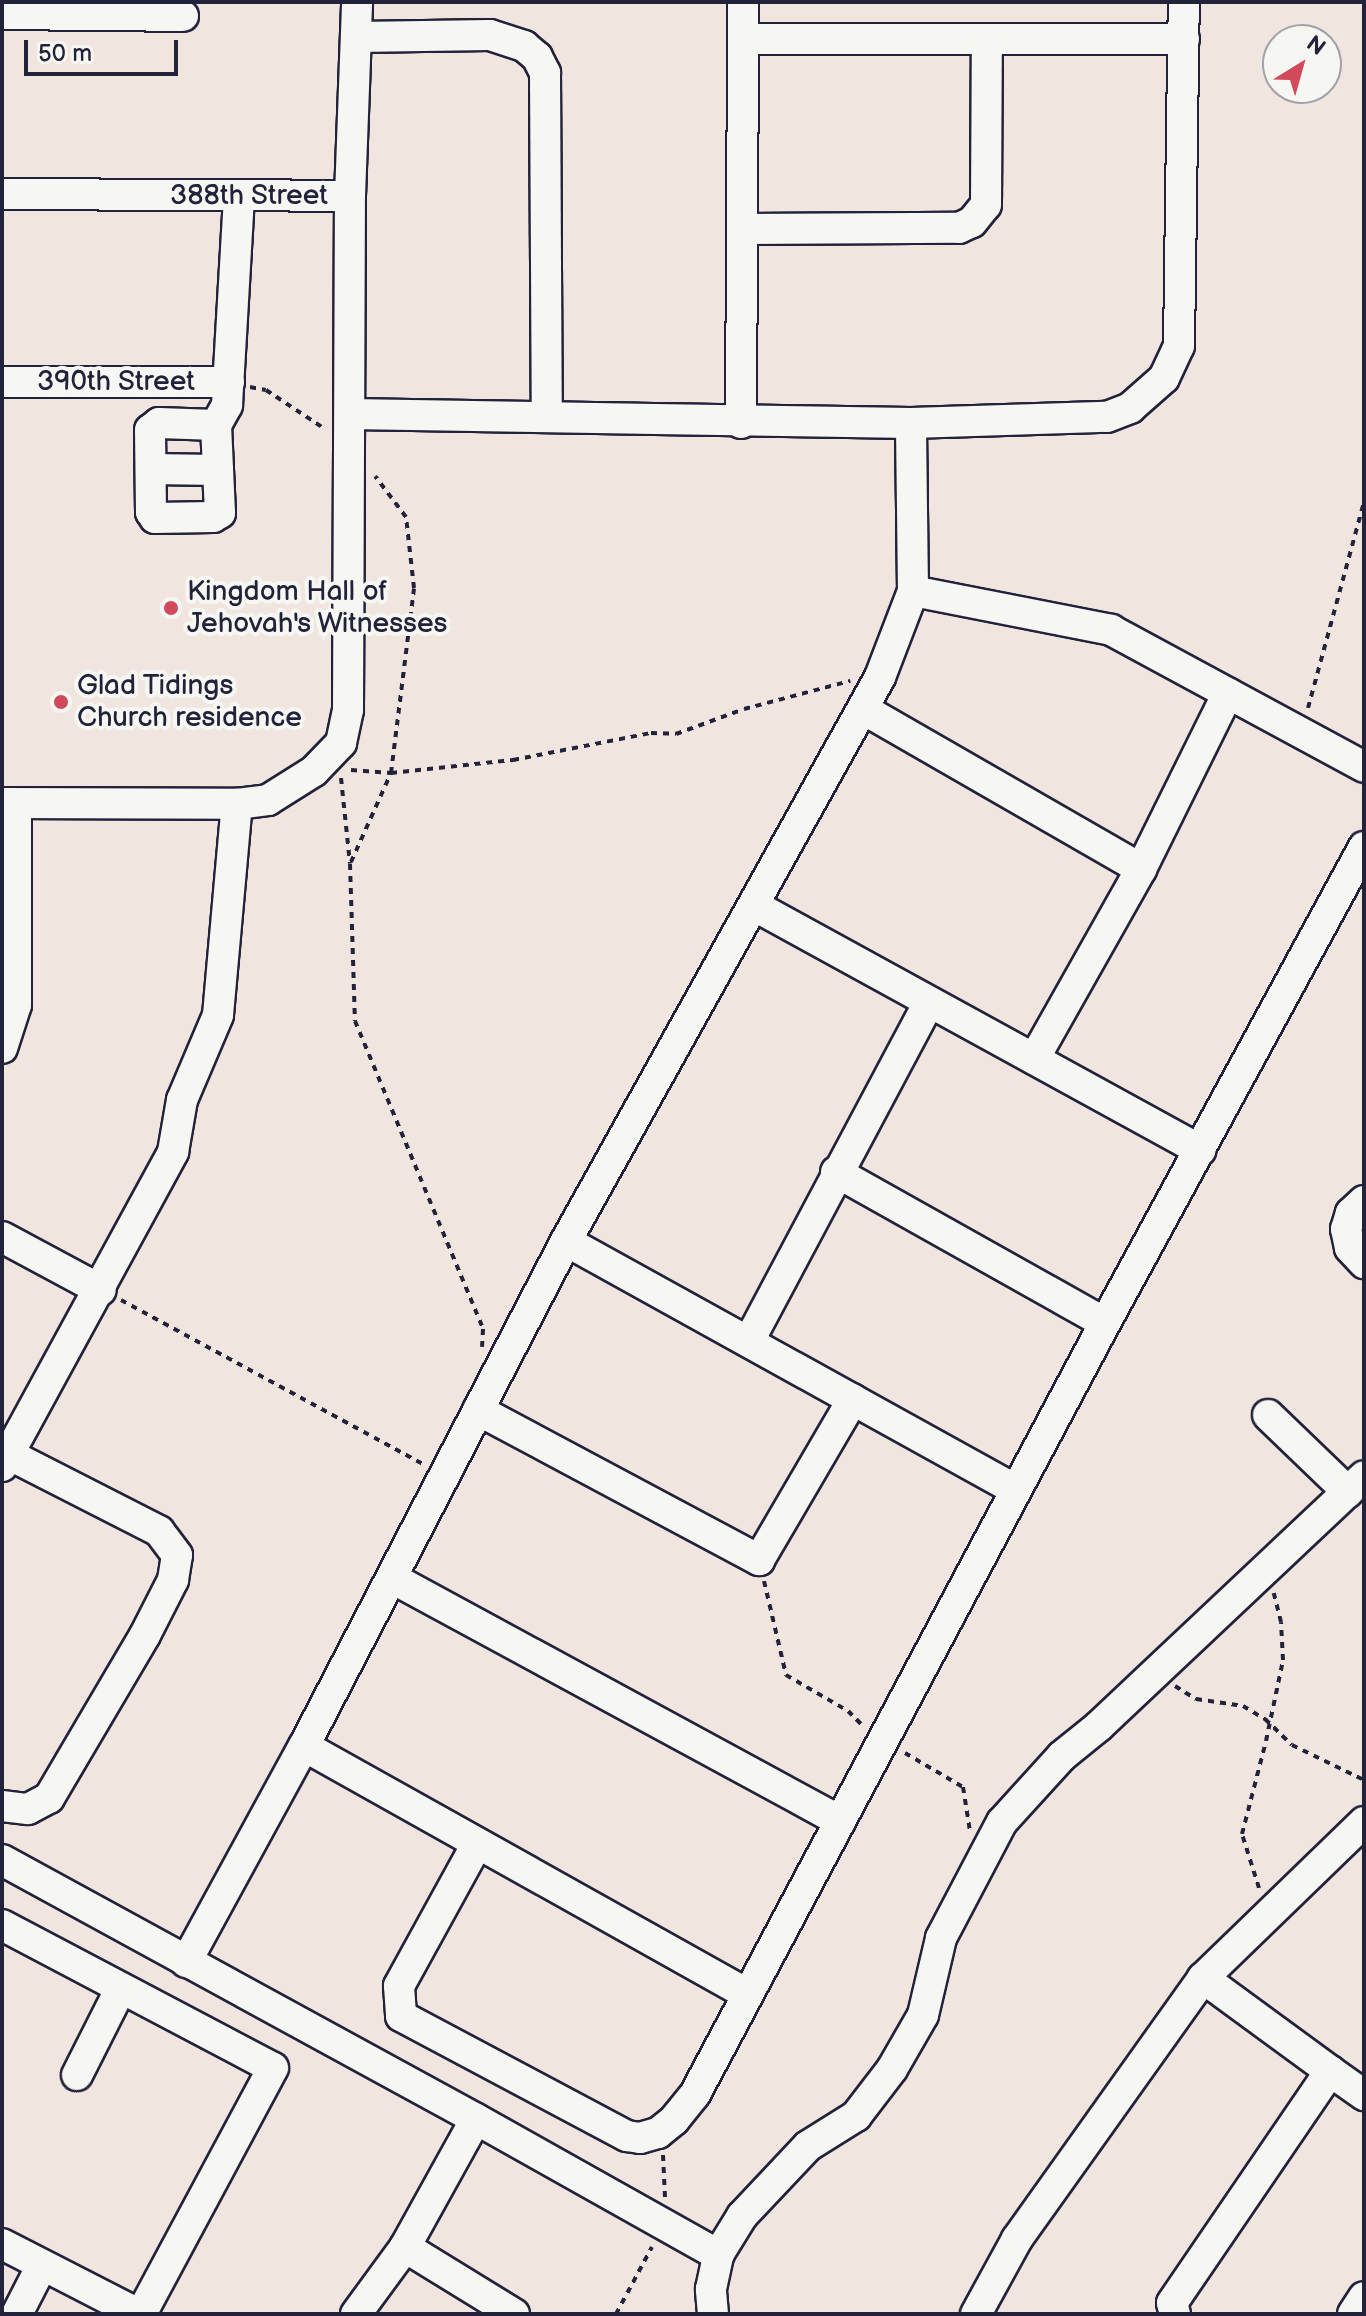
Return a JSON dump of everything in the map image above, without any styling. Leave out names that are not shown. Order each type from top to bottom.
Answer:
[{"type":"street","name":"388th Street","points":[[2,194],[350,196],[357,2]]},
{"type":"street","points":[[741,423],[743,2]]},
{"type":"street","points":[[350,414],[741,423],[911,423],[1107,417],[1130,408],[1164,378],[1179,346],[1184,2]]},
{"type":"street","points":[[2,14],[183,16]]},
{"type":"street","points":[[357,37],[490,35],[524,46],[537,57],[545,73],[547,417]]},
{"type":"street","points":[[743,39],[1184,39]]},
{"type":"street","points":[[742,229],[959,228],[972,222],[986,205],[987,39]]},
{"type":"street","points":[[2,1048],[16,1005],[9,804],[237,804],[268,800],[314,771],[336,750],[346,728],[350,196]]},
{"type":"street","points":[[216,425],[154,426],[150,430],[151,512],[155,518],[217,515],[216,425],[227,405],[239,197]]},
{"type":"street","name":"390th Street","points":[[2,382],[229,382]]},
{"type":"street","points":[[186,1962],[304,1746],[566,1241],[880,677],[913,591],[911,423]]},
{"type":"street","points":[[151,469],[218,470]]},
{"type":"street","points":[[913,591],[1093,624],[1159,654],[1364,767]]},
{"type":"street","points":[[1034,1059],[1141,869],[1228,693]]},
{"type":"street","points":[[863,709],[1141,869]]},
{"type":"street","points":[[2,1806],[28,1809],[49,1798],[145,1635],[173,1580],[177,1555],[159,1531],[5,1460],[167,1169],[182,1100],[218,1015],[237,804]]},
{"type":"street","points":[[477,1844],[399,1986],[401,2016],[627,2136],[640,2138],[658,2133],[674,2120],[695,2094],[1105,1323],[1364,847]]},
{"type":"street","points":[[755,906],[1200,1150]]},
{"type":"street","points":[[750,1339],[836,1172],[929,1003]]},
{"type":"street","points":[[836,1172],[1105,1323]]},
{"type":"street","points":[[1364,1201],[1351,1213],[1346,1229],[1350,1248],[1364,1263]]},
{"type":"street","points":[[2,1237],[101,1290]]},
{"type":"street","points":[[566,1241],[750,1339],[1016,1490]]},
{"type":"street","points":[[478,1410],[759,1560],[853,1399]]},
{"type":"street","points":[[713,2314],[711,2289],[718,2255],[742,2216],[808,2146],[856,2116],[892,2069],[923,2015],[941,1938],[1002,1822],[1062,1756],[1160,1670],[1356,1484],[1268,1415]]},
{"type":"street","points":[[392,1578],[840,1821]]},
{"type":"street","points":[[304,1746],[747,1994]]},
{"type":"street","points":[[976,2314],[1017,2239],[1203,1978],[1364,1822]]},
{"type":"street","points":[[2,1860],[718,2255]]},
{"type":"street","points":[[2,1925],[273,2068],[140,2314],[41,2267],[2,2244]]},
{"type":"street","points":[[1203,1978],[1364,2095]]},
{"type":"street","points":[[77,2075],[121,1988]]},
{"type":"street","points":[[1175,2314],[1172,2303],[1330,2071]]},
{"type":"street","points":[[356,2314],[405,2247],[476,2119]]},
{"type":"street","points":[[405,2247],[514,2314]]},
{"type":"street","points":[[17,2314],[41,2267]]},
{"type":"street","points":[[1353,2314],[1364,2297]]},
{"type":"path","points":[[1301,733],[1364,502]]},
{"type":"path","points":[[481,1356],[483,1329],[355,1021],[350,864],[340,769],[391,773],[513,760],[651,733],[676,734],[800,693],[880,677]]},
{"type":"path","points":[[101,1290],[446,1476]]},
{"type":"path","points":[[1268,1568],[1281,1622],[1283,1660],[1242,1834],[1268,1915]]},
{"type":"path","points":[[1160,1670],[1178,1690],[1196,1699],[1243,1706],[1270,1723],[1292,1745],[1364,1780]]},
{"type":"path","points":[[616,2314],[665,2224],[665,2164],[658,2133]]},
{"type":"place","name":"Kingdom Hall of Jehovah's Witnesses","points":[[171,608]]},
{"type":"place","name":"Glad Tidings Church residence","points":[[61,702]]}]
